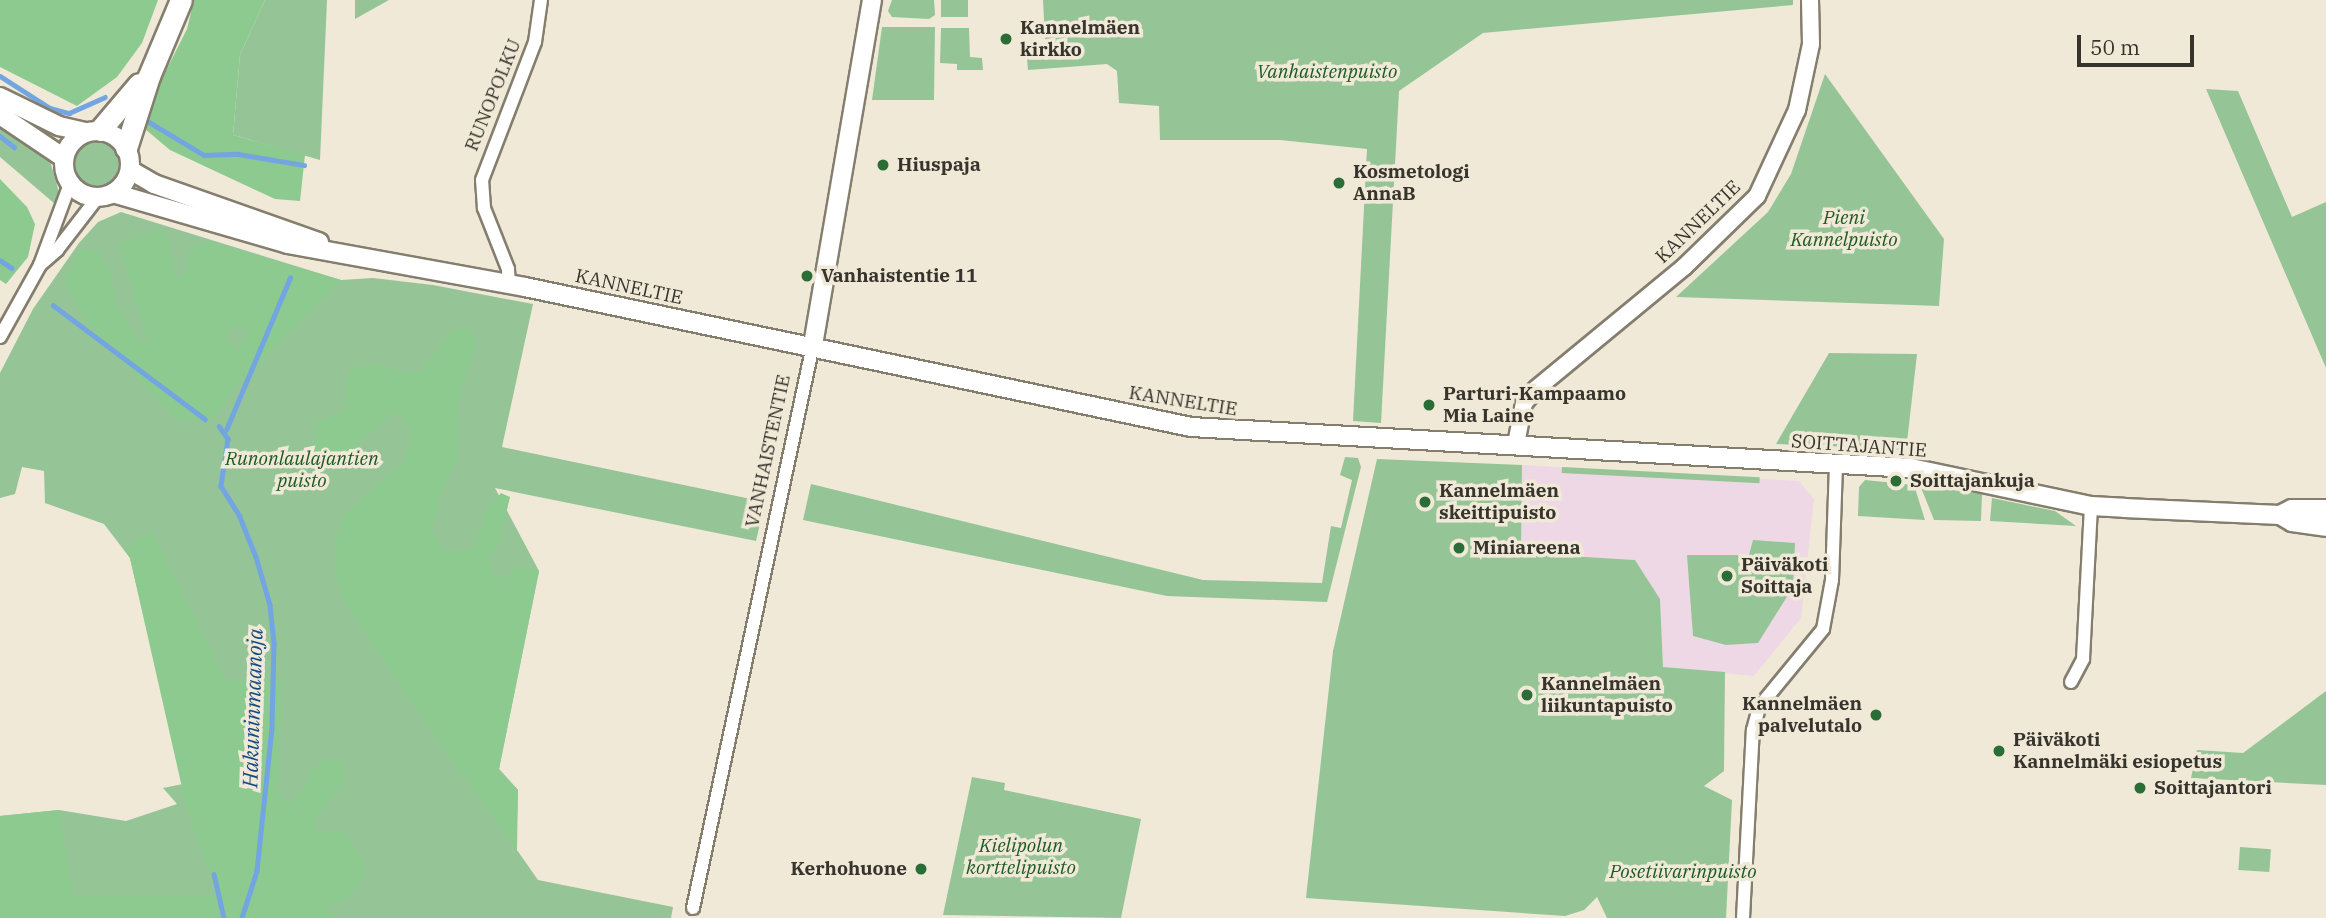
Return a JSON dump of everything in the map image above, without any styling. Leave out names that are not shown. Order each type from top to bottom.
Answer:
[{"type":"highway","points":[[126,148],[149,75],[181,0]]},
{"type":"highway","points":[[93,131],[149,75]]},
{"type":"main road","name":"VANHAISTENTIE","points":[[813,345],[872,0]]},
{"type":"main road","points":[[0,97],[60,126],[93,131],[116,136],[126,148],[130,170],[105,195],[82,194],[70,184],[64,158],[72,142],[93,131]]},
{"type":"main road","points":[[0,116],[64,158]]},
{"type":"main road","name":"KANNELTIE","points":[[130,170],[154,184],[342,251]]},
{"type":"main road","name":"KANNELTIE","points":[[105,195],[273,241],[342,251],[813,345],[1191,428],[1368,440],[1516,444]]},
{"type":"main road","name":"SOITTAJANTIE","points":[[1516,444],[1912,468],[2091,506],[2280,515],[2292,522],[2326,527]]},
{"type":"main road","name":"SOITTAJANTIE","points":[[2280,515],[2291,509],[2326,509]]},
{"type":"street","name":"RUNOPOLKU","points":[[509,284],[508,269],[484,208],[482,180],[535,43],[541,0]]},
{"type":"street","name":"KANNELTIE","points":[[1516,444],[1524,403],[1536,389],[1684,267],[1757,196],[1797,110],[1811,44],[1810,0]]},
{"type":"street","points":[[0,337],[40,265],[70,184]]},
{"type":"street","points":[[40,265],[57,250],[105,195]]},
{"type":"street","name":"VANHAISTENTIE","points":[[693,908],[813,345]]},
{"type":"street","points":[[1743,918],[1753,730],[1759,707],[1823,628],[1832,580],[1836,465]]},
{"type":"street","points":[[2071,682],[2083,659],[2091,506]]},
{"type":"shaded area","name":"Päiväkoti Soittaja","points":[[1522,465],[1799,481],[1814,499],[1801,618],[1754,676],[1663,667],[1660,599],[1635,560],[1521,553]]},
{"type":"green space","points":[[0,0],[158,0],[142,43],[117,77],[77,106],[0,67]]},
{"type":"green space","points":[[194,0],[265,0],[240,55],[233,135],[305,155],[300,201],[275,199],[170,150],[139,124],[187,29]]},
{"type":"green space","points":[[265,0],[327,0],[320,160],[233,135],[240,55]]},
{"type":"green space","points":[[355,0],[389,0],[355,19]]},
{"type":"green space","points":[[892,0],[934,0],[935,15],[929,19],[892,17],[888,11]]},
{"type":"green space","points":[[941,0],[968,0],[968,17],[941,17]]},
{"type":"green space","name":"Vanhaistenpuisto","points":[[1043,0],[1793,0],[1793,5],[1483,33],[1399,91],[1381,423],[1353,421],[1367,149],[1280,140],[1160,140],[1159,106],[1119,103],[1117,71],[1107,64],[1028,70],[1027,59],[1046,57]]},
{"type":"green space","points":[[882,27],[935,27],[934,100],[872,100]]},
{"type":"green space","points":[[941,28],[969,28],[970,57],[982,58],[983,70],[957,70],[957,64],[940,63]]},
{"type":"green space","name":"Pieni Kannelpuisto","points":[[1825,74],[1944,239],[1939,306],[1676,297],[1768,212],[1791,174]]},
{"type":"green space","points":[[2206,89],[2238,91],[2292,217],[2326,202],[2326,368]]},
{"type":"green space","points":[[0,123],[50,161],[59,192],[55,204],[0,157]]},
{"type":"green space","points":[[96,140],[112,147],[119,163],[112,179],[96,186],[80,179],[73,163],[80,147]]},
{"type":"green space","points":[[0,179],[27,207],[35,224],[28,257],[6,284],[0,280]]},
{"type":"green space","name":"Runonlaulajantien puisto","points":[[121,212],[341,280],[373,278],[433,285],[533,304],[502,447],[765,502],[756,541],[495,488],[539,571],[499,769],[518,790],[517,850],[538,880],[673,907],[671,918],[0,918],[0,816],[59,810],[126,821],[177,804],[163,788],[183,784],[130,558],[104,524],[45,503],[44,471],[22,467],[15,494],[0,498],[0,373],[33,309],[79,243],[98,222]]},
{"type":"green space","points":[[161,229],[167,236],[175,275],[180,276],[187,271],[189,248],[209,241],[341,280],[236,385],[216,418],[177,420],[86,322],[63,280],[80,249],[101,253],[111,275],[117,306],[140,341],[148,341],[119,244]],"holes":[[[236,325],[249,327],[238,350],[226,341],[228,331]]]},
{"type":"green space","points":[[467,328],[476,340],[457,406],[458,455],[439,499],[432,529],[440,547],[455,552],[475,547],[486,510],[501,493],[510,497],[498,548],[490,558],[492,573],[501,579],[521,565],[539,571],[499,769],[518,790],[516,850],[403,690],[343,599],[337,580],[336,537],[346,513],[404,462],[411,439],[408,422],[394,412],[336,463],[322,463],[314,451],[318,421],[345,411],[348,373],[357,366],[381,365],[405,373],[422,371],[452,330]]},
{"type":"green space","points":[[1829,353],[1917,354],[1906,451],[1776,444]]},
{"type":"green space","points":[[1345,457],[1358,458],[1361,467],[1327,602],[1167,596],[803,520],[811,484],[1203,580],[1322,583],[1331,526],[1341,528],[1352,480],[1340,475]]},
{"type":"green space","name":"Kannelmäen liikuntapuisto","points":[[1377,459],[1522,465],[1521,553],[1635,560],[1660,599],[1663,667],[1725,672],[1724,771],[1704,786],[1732,800],[1726,918],[1607,918],[1597,897],[1584,910],[1565,916],[1306,898],[1333,651]]},
{"type":"green space","points":[[1562,467],[1760,477],[1759,483],[1562,473]]},
{"type":"green space","points":[[1865,480],[1914,485],[1925,520],[1858,516],[1859,487]]},
{"type":"green space","points":[[1920,485],[1982,494],[1981,521],[1934,520]]},
{"type":"green space","points":[[1992,498],[2055,511],[2076,526],[1990,521]]},
{"type":"green space","points":[[152,532],[226,680],[282,681],[278,790],[287,805],[303,792],[312,770],[327,758],[341,764],[346,778],[315,820],[315,833],[341,832],[351,839],[365,866],[364,878],[347,899],[329,905],[332,918],[0,918],[0,816],[59,810],[73,895],[218,895],[188,814],[130,558],[124,549]]},
{"type":"green space","points":[[1753,540],[1795,543],[1793,587],[1758,643],[1726,645],[1693,636],[1687,555],[1749,555]]},
{"type":"green space","points":[[2326,691],[2326,785],[2191,778],[2197,750],[2243,753]]},
{"type":"green space","name":"Kielipolun korttelipuisto","points":[[972,777],[1005,783],[1004,790],[1141,819],[1121,918],[943,915]]},
{"type":"green space","points":[[2240,847],[2271,849],[2269,872],[2238,870]]},
{"type":"waterway","points":[[0,76],[50,108],[69,113],[105,97]]},
{"type":"waterway","points":[[149,122],[204,155],[238,154],[304,165]]},
{"type":"waterway","points":[[0,136],[14,147]]},
{"type":"waterway","name":"Hakuninmaanoja","points":[[0,260],[12,268]]},
{"type":"waterway","points":[[226,430],[290,278]]},
{"type":"waterway","name":"Hakuninmaanoja","points":[[53,305],[205,419]]},
{"type":"waterway","name":"Hakuninmaanoja","points":[[219,426],[228,439],[221,486],[240,517],[256,557],[270,605],[274,644],[272,728],[257,871],[242,918]]},
{"type":"waterway","points":[[214,874],[224,918]]},
{"type":"place","name":"Kannelmäen kirkko","points":[[1006,39]]},
{"type":"place","name":"Hiuspaja","points":[[883,165]]},
{"type":"place","name":"Kosmetologi AnnaB","points":[[1339,183]]},
{"type":"place","name":"Vanhaistentie 11","points":[[807,276]]},
{"type":"place","name":"Parturi-Kampaamo Mia Laine","points":[[1429,405]]},
{"type":"place","name":"Soittajankuja","points":[[1896,481]]},
{"type":"place","name":"Kannelmäen skeittipuisto","points":[[1425,502]]},
{"type":"place","name":"Miniareena","points":[[1459,548]]},
{"type":"place","name":"Päiväkoti Soittaja","points":[[1727,576]]},
{"type":"place","name":"Kannelmäen liikuntapuisto","points":[[1527,695]]},
{"type":"place","name":"Kannelmäen palvelutalo","points":[[1876,715]]},
{"type":"place","name":"Päiväkoti Kannelmäki esiopetus","points":[[1999,751]]},
{"type":"place","name":"Soittajantori","points":[[2140,788]]},
{"type":"place","name":"Kerhohuone","points":[[921,869]]},
{"type":"park label","name":"Posetiivarinpuisto","points":[[1683,872]]}]
